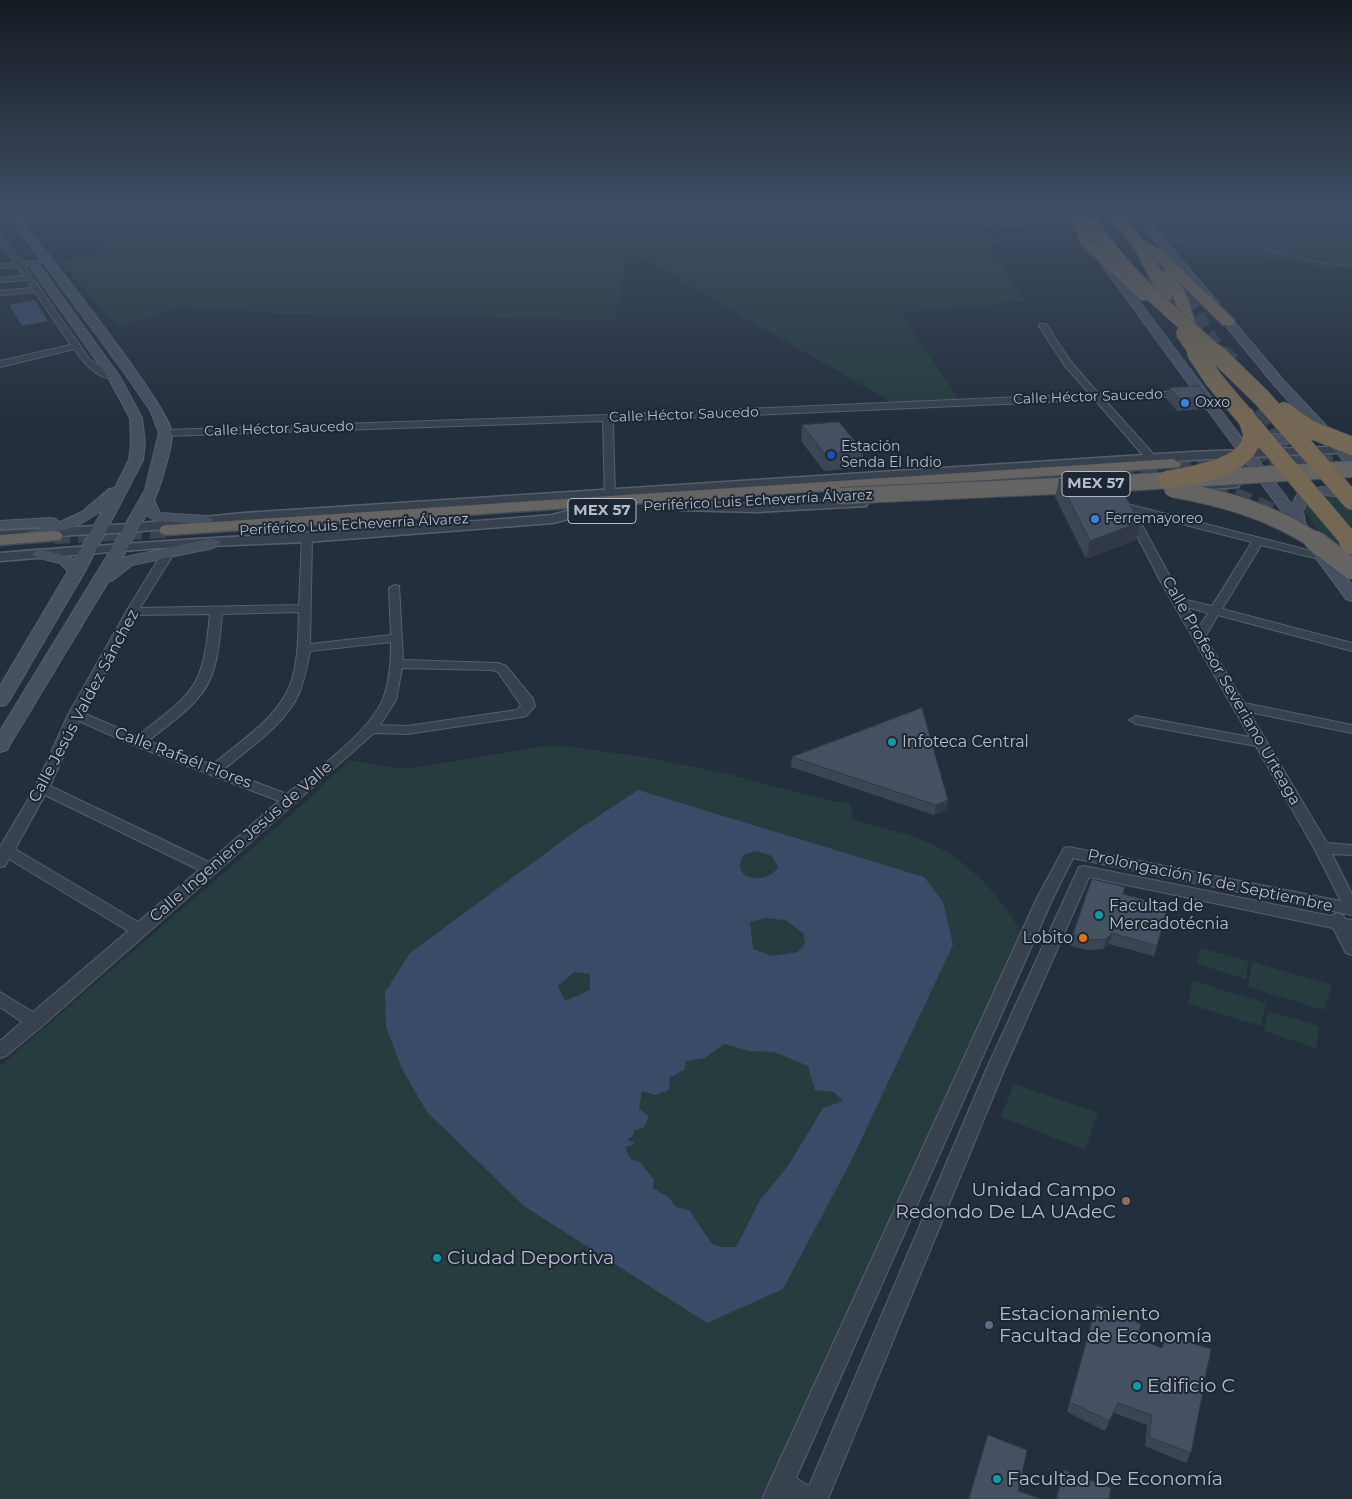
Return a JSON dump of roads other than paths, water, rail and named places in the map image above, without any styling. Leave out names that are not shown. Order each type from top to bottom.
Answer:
[{"type":"highway","points":[[1134,278],[1229,365],[1352,502]]},
{"type":"highway","points":[[1136,278],[1160,300],[1200,361],[1352,543]]},
{"type":"highway","points":[[1145,278],[1220,344],[1288,415],[1309,429],[1348,448]]},
{"type":"highway","points":[[1159,278],[1160,300]]},
{"type":"highway","points":[[1169,278],[1180,298],[1188,324],[1208,365],[1252,426],[1252,442],[1241,456],[1218,468],[1171,468]]},
{"type":"highway","points":[[1175,278],[1187,297]]},
{"type":"highway","points":[[1183,278],[1228,322]]},
{"type":"highway","name":"Periférico Luis Echeverría Álvarez","points":[[168,535],[575,513],[840,496],[1119,482],[1171,468]]},
{"type":"highway","name":"Periférico Luis Echeverría Álvarez","points":[[168,535],[205,523],[610,497],[1171,468],[1352,469]]},
{"type":"highway","points":[[979,477],[1119,482],[1191,491],[1219,497],[1269,514],[1321,543],[1352,569]]},
{"type":"highway","points":[[1352,485],[1341,494],[1336,502],[1352,531]]},
{"type":"highway","points":[[2,532],[50,544]]},
{"type":"highway","points":[[0,548],[50,544]]},
{"type":"main road","points":[[0,701],[89,550],[136,460],[138,443],[136,418],[114,377],[44,278]]},
{"type":"main road","points":[[0,746],[147,500],[158,471],[166,433],[156,410],[126,366],[59,278]]},
{"type":"main road","points":[[1118,278],[1352,596]]},
{"type":"main road","points":[[1191,278],[1306,413],[1348,448],[1352,461]]},
{"type":"main road","points":[[1213,407],[1248,432],[1276,438],[1303,436],[1308,433],[1311,427],[1306,413]]},
{"type":"main road","points":[[35,534],[64,526],[88,516],[127,478]]},
{"type":"main road","points":[[1298,525],[1296,511],[1304,494],[1324,490],[1352,494]]},
{"type":"main road","points":[[147,500],[150,511],[156,517],[205,523]]},
{"type":"main road","points":[[2,532],[78,516],[105,501]]},
{"type":"main road","points":[[86,600],[110,574],[168,535],[213,543]]},
{"type":"main road","points":[[50,544],[77,571]]},
{"type":"street","points":[[0,280],[27,278],[57,316],[90,365],[114,377]]},
{"type":"street","points":[[0,293],[37,290]]},
{"type":"street","points":[[1043,326],[1068,364],[1152,459]]},
{"type":"street","points":[[0,364],[76,346]]},
{"type":"street","name":"Calle Héctor Saucedo","points":[[166,433],[608,418],[1201,393]]},
{"type":"street","points":[[608,418],[610,497],[1191,456],[1348,448]]},
{"type":"street","points":[[1191,456],[1216,461],[1230,470],[1232,475],[1228,480],[1218,485]]},
{"type":"street","points":[[680,506],[756,508],[1119,482],[1218,485],[1352,474]]},
{"type":"street","name":"Calle Profesor Severiano Urteaga","points":[[1119,482],[1127,507],[1178,601],[1200,635],[1238,706],[1322,848],[1344,895],[1346,925],[1352,949]]},
{"type":"street","points":[[1127,507],[1323,557]]},
{"type":"street","points":[[213,543],[307,538],[553,519],[575,513]]},
{"type":"street","points":[[0,557],[100,529],[132,528],[168,535]]},
{"type":"street","points":[[2,532],[35,534],[50,544],[89,550],[120,548],[168,535]]},
{"type":"street","name":"Calle Jesús Valdez Sánchez","points":[[3,856],[42,788],[76,715],[132,612],[168,535]]},
{"type":"street","points":[[213,771],[269,725],[282,709],[298,680],[304,648],[307,538]]},
{"type":"street","points":[[1200,635],[1258,541]]},
{"type":"street","name":"Calle Ingeniero Jesús de Valle","points":[[0,1051],[370,729],[388,701],[396,664],[395,588]]},
{"type":"street","points":[[1178,601],[1352,647]]},
{"type":"street","points":[[132,612],[306,608]]},
{"type":"street","points":[[138,742],[188,702],[205,680],[210,663],[216,610]]},
{"type":"street","points":[[304,648],[395,638]]},
{"type":"street","points":[[370,729],[424,728],[521,713],[528,706],[528,702],[502,669],[494,666],[396,664]]},
{"type":"street","points":[[1238,706],[1352,729]]},
{"type":"street","name":"Calle Rafaél Flores","points":[[76,715],[138,742],[290,800]]},
{"type":"street","points":[[1136,720],[1261,743]]},
{"type":"street","points":[[42,788],[211,869]]},
{"type":"street","points":[[1322,848],[1352,850]]},
{"type":"street","name":"Prolongación 16 de Septiembre","points":[[778,1491],[1041,907],[1069,852],[1344,895],[1352,909]]},
{"type":"street","points":[[3,856],[139,930]]},
{"type":"street","name":"Prolongación 16 de Septiembre","points":[[816,1499],[995,1070],[1084,870],[1346,925]]},
{"type":"street","points":[[0,998],[35,1022]]},
{"type":"street","points":[[778,1491],[808,1499]]},
{"type":"water","points":[[35,300],[48,321],[22,326],[9,305]]},
{"type":"water","points":[[638,790],[924,877],[943,902],[953,945],[851,1161],[783,1289],[707,1323],[524,1206],[427,1112],[402,1069],[386,1027],[385,992],[410,953],[573,833]],"holes":[[[755,851],[772,856],[778,867],[766,877],[751,878],[741,870],[740,863],[744,855]],[[765,918],[785,920],[803,933],[805,943],[798,952],[772,956],[753,949],[750,922]],[[574,972],[590,974],[590,990],[565,1001],[558,986]],[[724,1044],[750,1051],[774,1052],[808,1066],[815,1090],[834,1092],[843,1101],[823,1108],[788,1166],[760,1200],[736,1247],[721,1247],[712,1244],[689,1210],[676,1207],[668,1197],[653,1188],[654,1180],[640,1162],[630,1159],[625,1147],[633,1145],[634,1142],[627,1140],[632,1137],[635,1130],[643,1128],[649,1116],[639,1109],[642,1091],[655,1095],[669,1090],[670,1077],[684,1070],[686,1061],[705,1058]]]},
{"type":"tunnel","points":[[1187,297],[1212,340],[1224,354]]},
{"type":"tunnel","points":[[1223,353],[1231,362]]},
{"type":"tunnel","points":[[1173,464],[1230,461],[1258,454],[1270,448],[1281,440],[1278,426],[1260,405]]},
{"type":"tunnel","points":[[1173,464],[1352,456]]},
{"type":"tunnel","points":[[1117,473],[1178,480],[1236,496],[1274,512]]},
{"type":"tunnel","points":[[10,530],[69,528]]},
{"type":"tunnel","points":[[54,536],[168,530]]},
{"type":"place","name":"Oxxo","points":[[1185,403]]},
{"type":"place","name":"Estación Senda El Indio","points":[[831,455]]},
{"type":"place","name":"Ferremayoreo","points":[[1095,519]]},
{"type":"place","name":"Infoteca Central","points":[[892,742]]},
{"type":"place","name":"Facultad de Mercadotécnia","points":[[1099,915]]},
{"type":"place","name":"Lobito","points":[[1083,938]]},
{"type":"place","name":"Unidad Campo Redondo De LA UAdeC","points":[[1126,1201]]},
{"type":"place","name":"Ciudad Deportiva","points":[[437,1258]]},
{"type":"place","name":"Estacionamiento Facultad de Economía","points":[[989,1325]]},
{"type":"place","name":"Edificio C","points":[[1137,1386]]},
{"type":"place","name":"Facultad De Economía","points":[[997,1479]]}]
